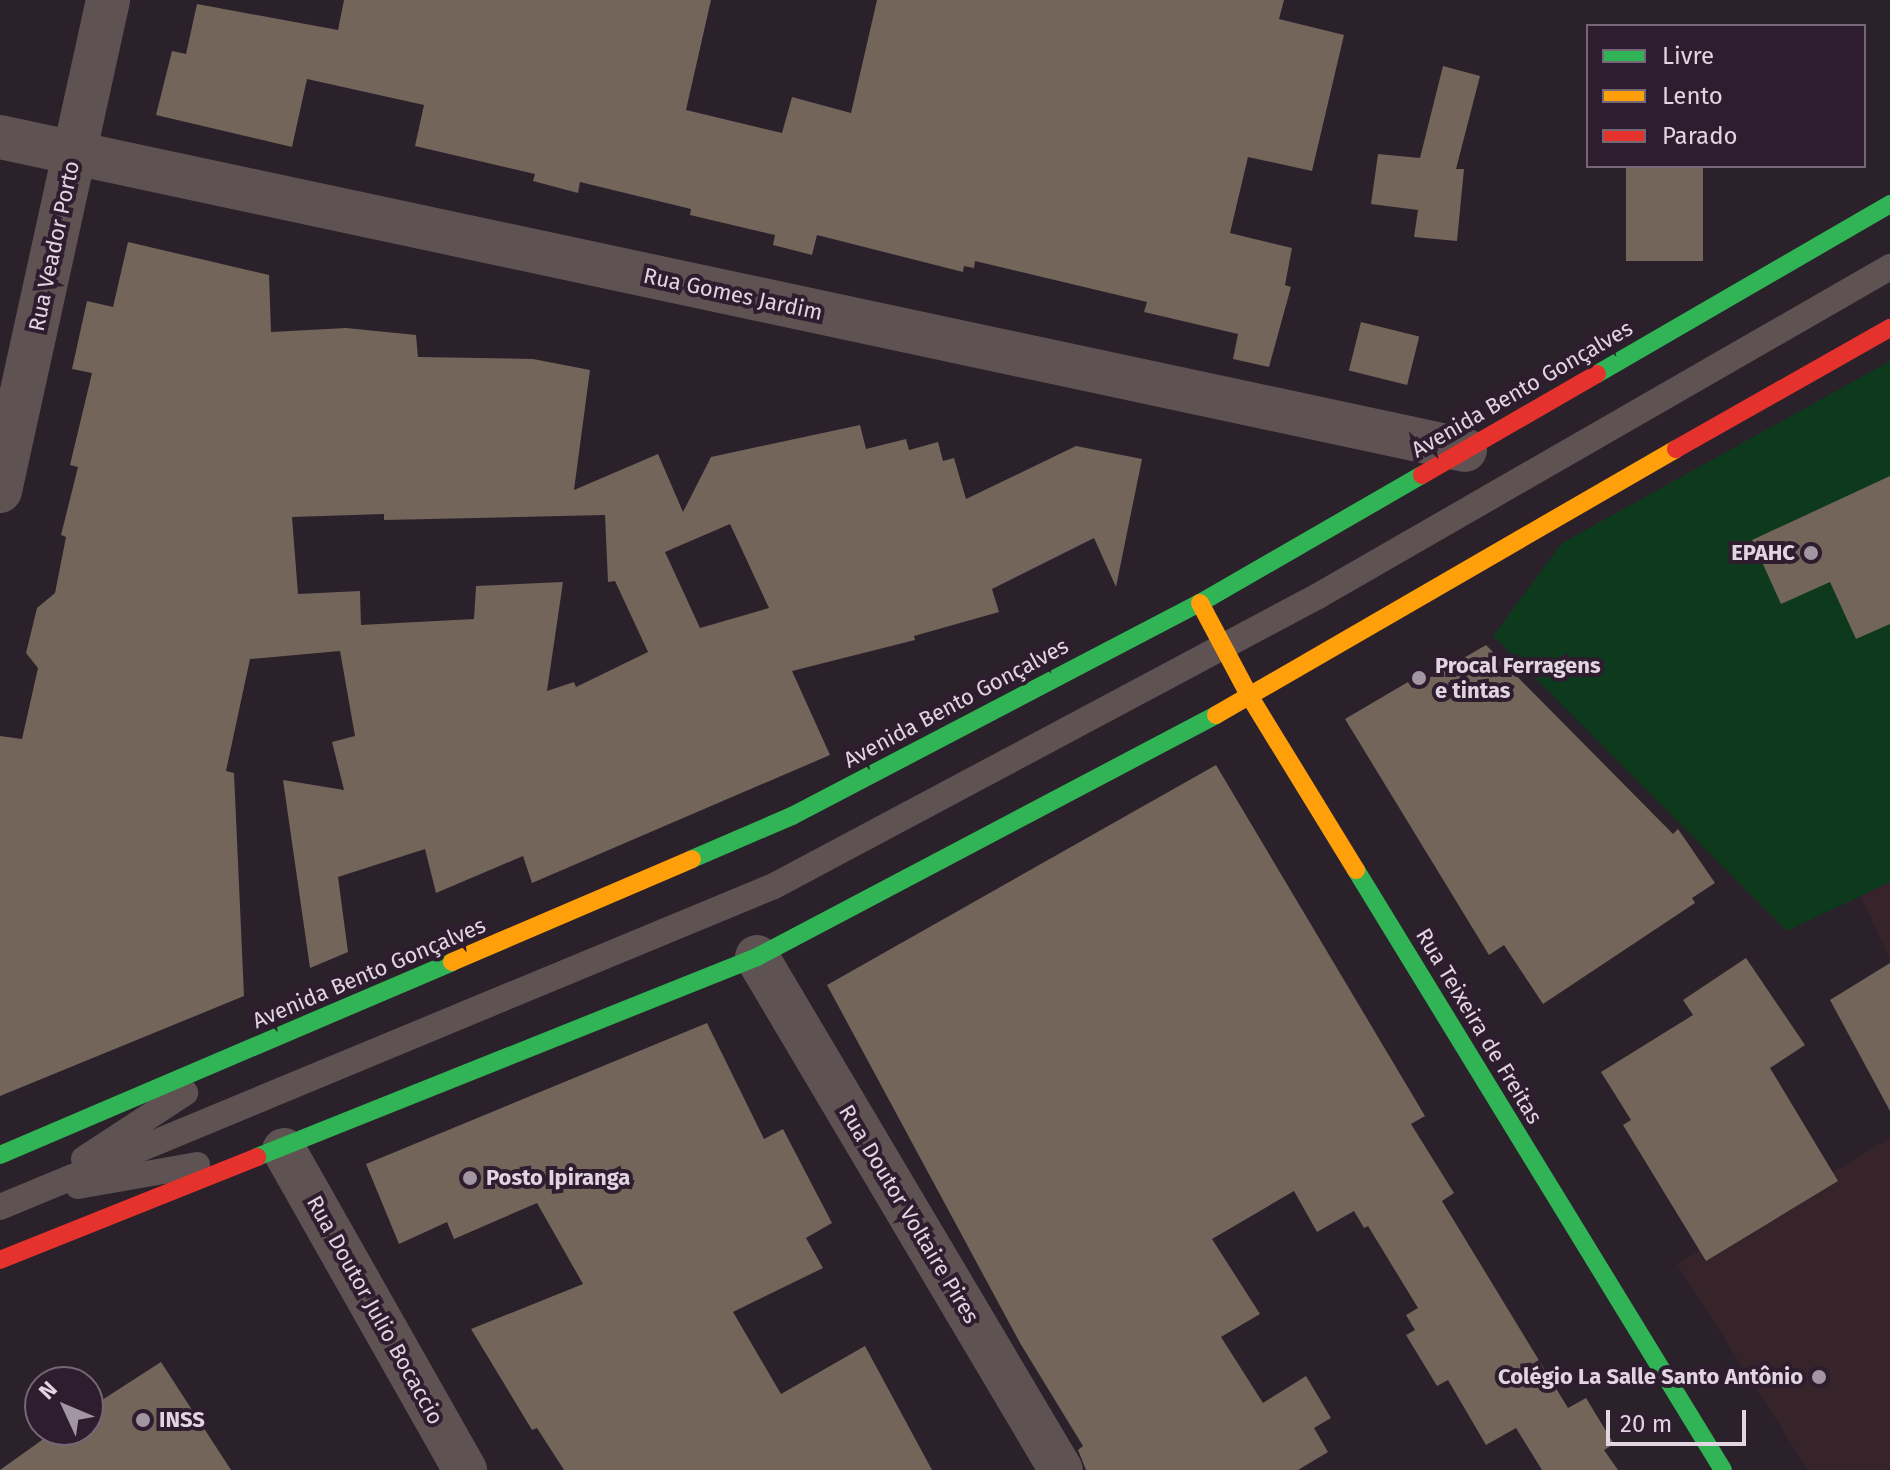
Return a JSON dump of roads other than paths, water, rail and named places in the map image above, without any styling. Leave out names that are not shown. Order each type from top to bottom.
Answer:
[{"type":"main road","name":"Avenida Bento Gonçalves","points":[[0,1155],[245,1054],[792,816],[1200,603],[1890,204]]},
{"type":"main road","points":[[0,1260],[284,1150],[757,957],[1250,697],[1488,555],[1890,328]]},
{"type":"main road","name":"Rua Teixeira de Freitas","points":[[1200,603],[1250,697],[1723,1470]]},
{"type":"street","name":"Rua Veador Porto","points":[[0,491],[108,0]]},
{"type":"street","name":"Rua Gomes Jardim","points":[[0,137],[1465,450]]},
{"type":"street","name":"Rua Doutor Voltaire Pires","points":[[757,957],[1061,1470]]},
{"type":"street","name":"Rua Doutor Julio Bocaccio","points":[[284,1150],[465,1470]]},
{"type":"lane","points":[[0,1207],[774,886],[1224,646],[1890,267]]},
{"type":"lane","points":[[31,1195],[245,1054]]},
{"type":"lane","points":[[31,1195],[284,1150]]},
{"type":"place","name":"EPAHC","points":[[1811,553]]},
{"type":"place","name":"Procal Ferragens e tintas","points":[[1419,678]]},
{"type":"place","name":"Posto Ipiranga","points":[[470,1178]]},
{"type":"place","name":"Colégio La Salle Santo Antônio","points":[[1819,1377]]},
{"type":"place","name":"INSS","points":[[143,1420]]}]
